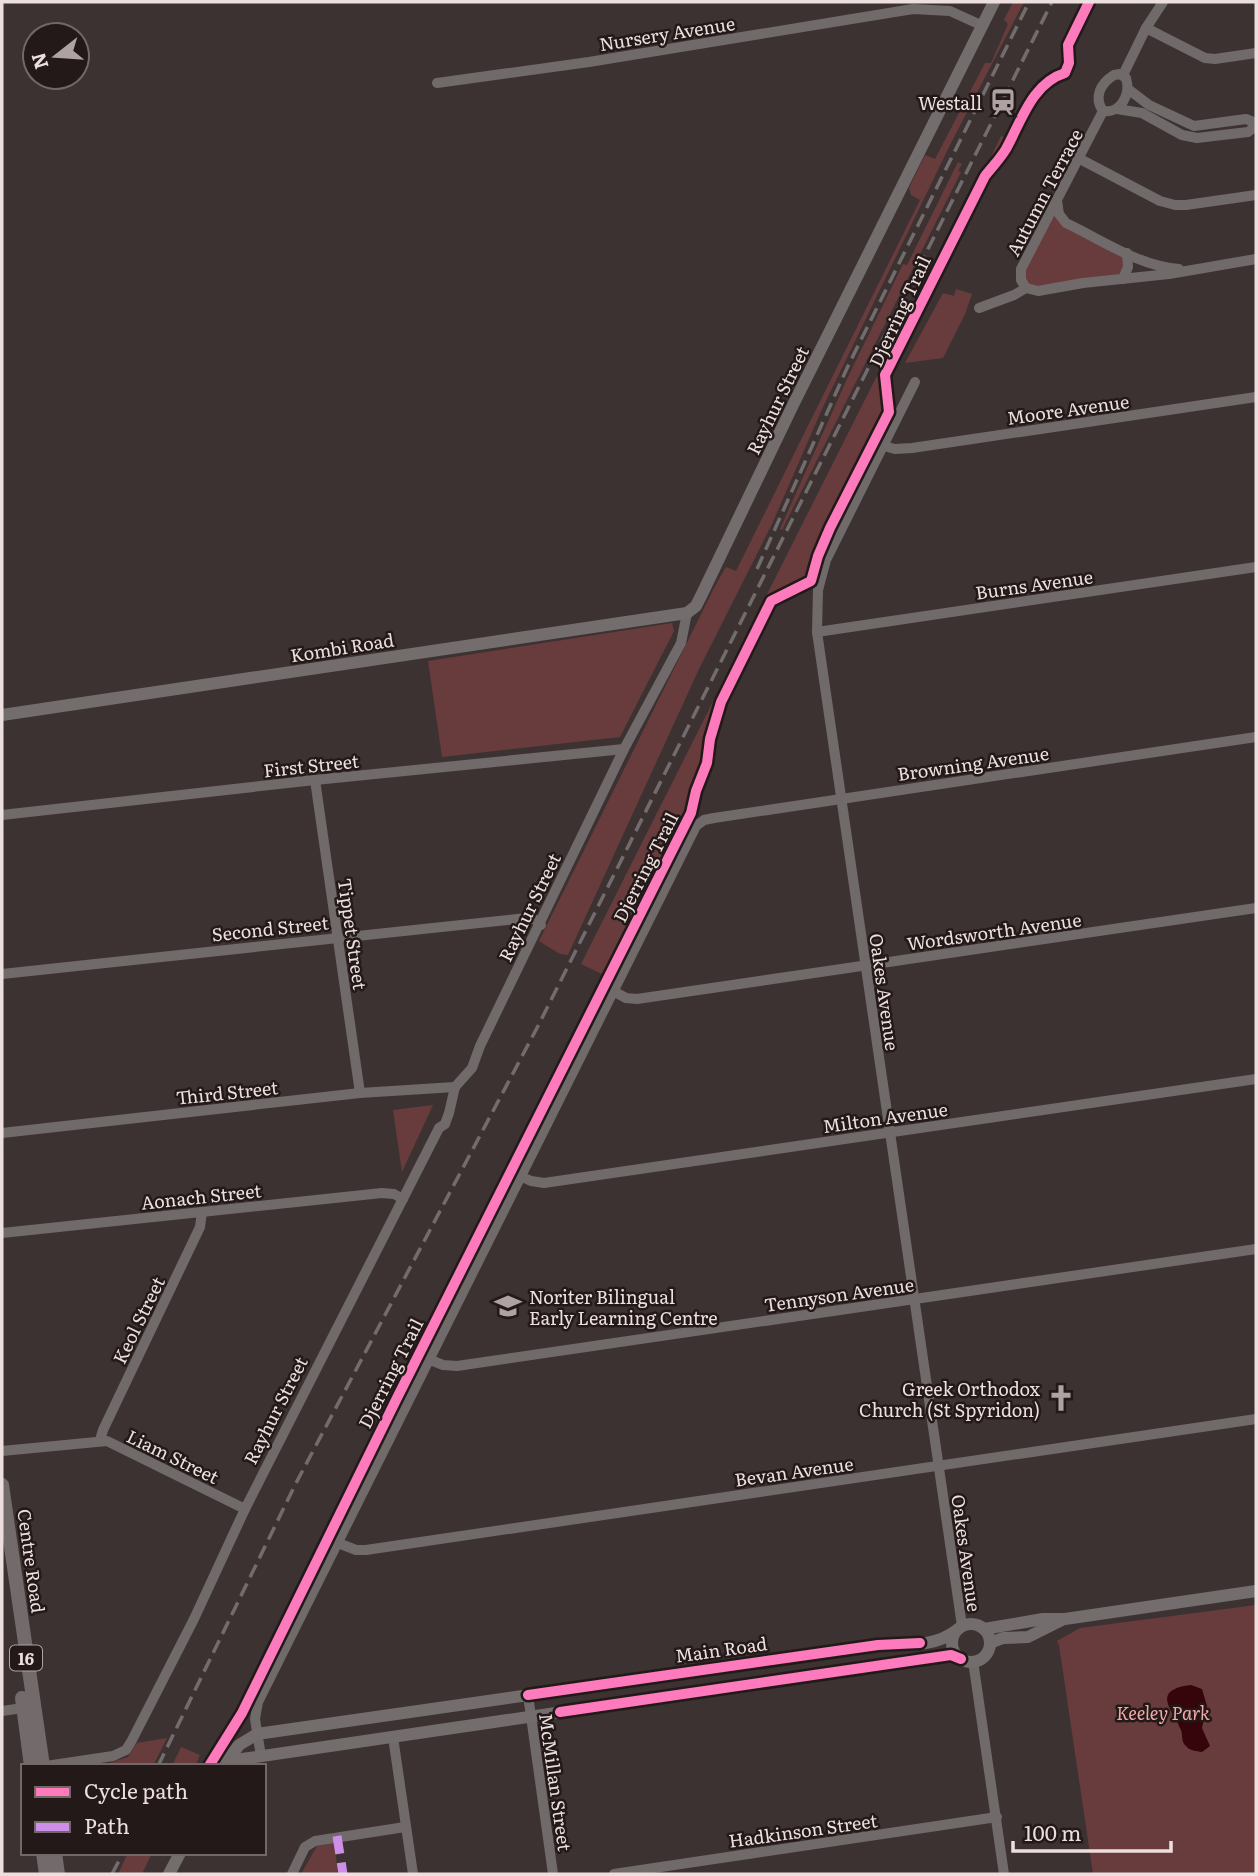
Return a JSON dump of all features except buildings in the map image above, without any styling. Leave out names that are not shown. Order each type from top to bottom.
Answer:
[{"type":"main road","name":"Rayhur Street","points":[[687,612],[701,596],[793,405],[995,2]]},
{"type":"main road","name":"Kombi Road","points":[[2,715],[687,612]]},
{"type":"main road","name":"Centre Road","points":[[2,1485],[5,1551],[32,1764]]},
{"type":"main road","name":"Centre Road","points":[[5,1551],[44,1764]]},
{"type":"main road","points":[[967,1660],[953,1648],[952,1642],[959,1628],[973,1624],[984,1629],[1256,1591]]},
{"type":"main road","points":[[990,1643],[1028,1637],[1065,1619]]},
{"type":"main road","name":"Main Road","points":[[257,1734],[878,1645],[931,1643],[942,1641],[959,1628]]},
{"type":"main road","points":[[227,1764],[261,1756],[951,1654],[967,1660],[984,1656],[990,1643],[984,1629]]},
{"type":"main road","name":"Main Road","points":[[730,1665],[733,1686]]},
{"type":"main road","points":[[446,1707],[449,1728]]},
{"type":"main road","points":[[225,1764],[239,1745],[257,1734]]},
{"type":"main road","points":[[43,1855],[46,1874]]},
{"type":"main road","points":[[55,1855],[58,1874]]},
{"type":"main road","points":[[171,1874],[179,1855]]},
{"type":"street","points":[[1123,75],[1146,28],[1163,2]]},
{"type":"street","name":"Nursery Avenue","points":[[437,83],[589,62],[913,9],[950,12],[982,26]]},
{"type":"street","points":[[1146,28],[1205,58],[1256,53]]},
{"type":"street","points":[[1117,109],[1128,89],[1128,82],[1123,75]]},
{"type":"street","points":[[1123,75],[1110,77],[1102,86],[1098,98],[1102,111],[1117,109],[1142,113],[1182,135],[1197,138],[1248,132],[1256,124],[1246,119],[1194,126],[1149,105],[1128,89]]},
{"type":"street","name":"Autumn Terrace","points":[[1026,288],[1021,281],[1021,269],[1080,159],[1102,111]]},
{"type":"street","points":[[1080,159],[1160,201],[1175,205],[1256,195]]},
{"type":"street","points":[[1058,201],[1059,214],[1065,222],[1126,253],[1160,266],[1187,270]]},
{"type":"street","points":[[1123,279],[1128,267],[1126,253]]},
{"type":"street","points":[[979,308],[1006,299],[1026,288],[1038,291],[1256,260]]},
{"type":"street","name":"Oakes Avenue","points":[[915,382],[826,561],[818,590],[817,632],[959,1628]]},
{"type":"street","name":"Moore Avenue","points":[[884,446],[895,449],[912,448],[1256,397]]},
{"type":"street","name":"Burns Avenue","points":[[817,632],[1256,567]]},
{"type":"street","name":"Rayhur Street","points":[[58,1764],[113,1756],[126,1750],[439,1128],[445,1124],[455,1087],[472,1068],[480,1046],[624,750],[681,643],[687,612]]},
{"type":"street","name":"Browning Avenue","points":[[613,991],[696,826],[704,820],[1256,737]]},
{"type":"street","name":"First Street","points":[[2,815],[315,780],[624,750]]},
{"type":"street","name":"Tippet Street","points":[[315,780],[360,1093]]},
{"type":"street","name":"Wordsworth Avenue","points":[[613,991],[626,998],[637,999],[1256,908]]},
{"type":"street","name":"Second Street","points":[[2,974],[337,936],[526,918],[541,925]]},
{"type":"street","points":[[261,1756],[255,1719],[258,1702],[613,991]]},
{"type":"street","name":"Milton Avenue","points":[[520,1175],[531,1181],[544,1183],[1256,1079]]},
{"type":"street","name":"Third Street","points":[[2,1133],[360,1093],[455,1087]]},
{"type":"street","name":"Aonach Street","points":[[2,1233],[382,1193],[394,1194],[403,1199]]},
{"type":"street","name":"Keol Street","points":[[100,1440],[200,1227],[202,1212]]},
{"type":"street","name":"Tennyson Avenue","points":[[428,1359],[443,1365],[457,1366],[1256,1249]]},
{"type":"street","name":"Bevan Avenue","points":[[338,1543],[356,1550],[366,1550],[1256,1419]]},
{"type":"street","name":"Liam Street","points":[[2,1451],[107,1441],[245,1509]]},
{"type":"street","points":[[967,1660],[1004,1874]]},
{"type":"street","name":"McMillan Street","points":[[527,1695],[553,1874]]},
{"type":"street","points":[[2,1711],[23,1708]]},
{"type":"street","points":[[393,1737],[413,1874]]},
{"type":"street","name":"Hadkinson Street","points":[[614,1874],[996,1817]]},
{"type":"street","points":[[292,1874],[305,1847],[315,1841],[405,1827]]},
{"type":"green space","points":[[1013,2],[1024,2],[949,147],[822,409],[772,524],[699,669],[568,955],[560,954],[539,941],[715,586],[726,567],[736,571],[920,200],[911,195],[909,188],[925,155],[935,159],[985,63],[991,63],[1008,24],[1004,20]]},
{"type":"green space","points":[[1033,88],[1036,90],[1003,150],[980,183],[882,375],[887,412],[819,542],[809,576],[767,601],[727,682],[718,706],[703,769],[685,818],[608,977],[581,964],[975,181],[979,182],[1001,136],[1007,138]]},
{"type":"green space","points":[[958,162],[962,164],[958,171],[961,172],[782,530],[780,529],[847,379],[903,264],[907,265]]},
{"type":"green space","points":[[1054,212],[1122,255],[1125,263],[1121,274],[1038,289],[1028,286],[1023,272]]},
{"type":"green space","points":[[956,289],[972,294],[943,358],[905,363],[943,293],[954,296]]},
{"type":"green space","points":[[672,623],[674,631],[620,737],[442,757],[428,661]]},
{"type":"green space","points":[[433,1105],[402,1172],[393,1110]]},
{"type":"green space","name":"Keeley Park","points":[[1256,1605],[1256,1874],[1093,1874],[1057,1641],[1080,1628]]},
{"type":"green space","points":[[167,1738],[154,1764],[106,1764],[128,1757],[137,1743]]},
{"type":"green space","points":[[181,1747],[200,1755],[196,1764],[173,1764]]},
{"type":"green space","points":[[334,1843],[338,1874],[301,1874],[317,1846]]},
{"type":"green space","points":[[127,1855],[151,1855],[142,1874],[118,1874]]},
{"type":"shaded area","points":[[1191,1685],[1202,1689],[1207,1706],[1202,1728],[1210,1746],[1202,1752],[1191,1750],[1184,1744],[1181,1730],[1168,1702],[1171,1691]]},
{"type":"railway","points":[[757,569],[848,366],[1029,2]]},
{"type":"railway","points":[[159,1764],[295,1485],[538,1026],[1052,2]]},
{"type":"railway","points":[[112,1874],[122,1855]]},
{"type":"marked path","points":[[337,1836],[343,1874]]},
{"type":"cycle path","name":"Djerring Trail","points":[[210,1764],[242,1713],[691,813],[707,763],[710,739],[721,702],[771,601],[811,581],[830,528],[889,412],[885,375],[985,176],[1006,149],[1036,94],[1044,85],[1065,73],[1069,63],[1068,45],[1089,2]]},
{"type":"cycle path","points":[[528,1695],[878,1645],[920,1643]]},
{"type":"cycle path","points":[[560,1712],[951,1655],[961,1659]]},
{"type":"place","name":"Westall","points":[[1003,102]]},
{"type":"place","name":"Noriter Bilingual Early Learning Centre","points":[[508,1306]]},
{"type":"place","name":"Greek Orthodox Church (St Spyridon)","points":[[1061,1398]]}]
